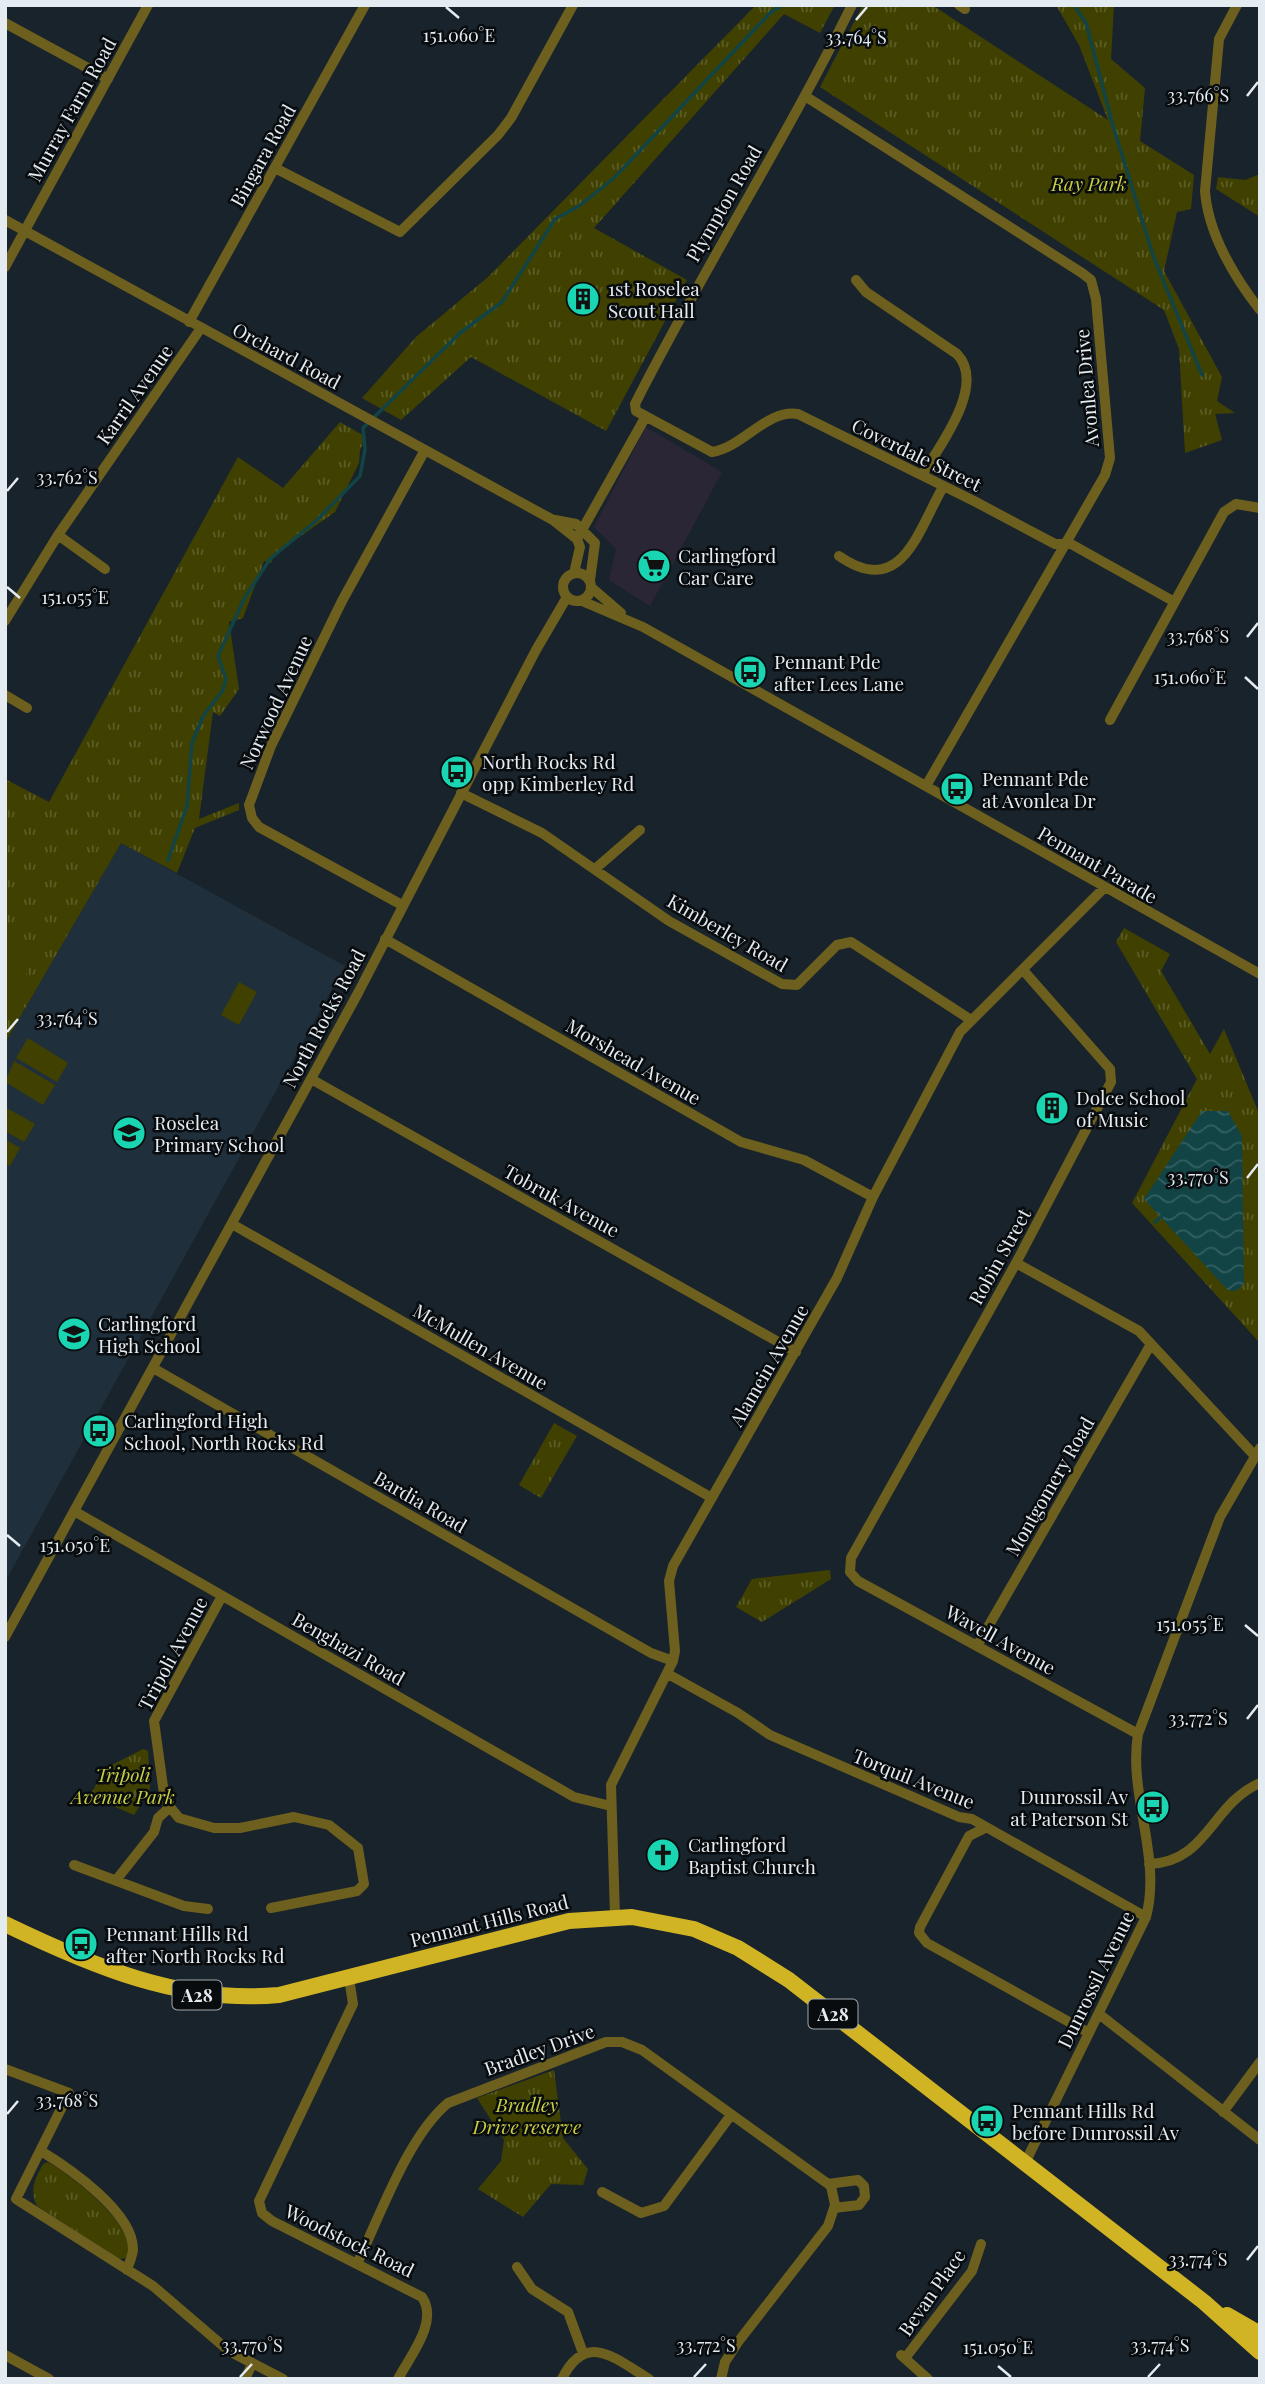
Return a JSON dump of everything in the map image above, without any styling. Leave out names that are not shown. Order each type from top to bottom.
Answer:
[{"type":"highway","name":"Pennant Hills Road","points":[[5,1924],[51,1946],[157,1986],[219,1997],[279,1995],[552,1924],[615,1916],[674,1923],[738,1948],[815,2000],[1204,2302],[1260,2352]]},
{"type":"highway","name":"Pennant Hills Road","points":[[5,1935],[51,1946]]},
{"type":"highway","name":"Pennant Hills Road","points":[[1204,2302],[1260,2334]]},
{"type":"street","name":"Murray Farm Road","points":[[5,267],[148,5]]},
{"type":"street","name":"Bingara Road","points":[[189,322],[365,5]]},
{"type":"street","points":[[275,168],[400,232],[498,135],[511,118],[573,5]]},
{"type":"street","name":"Plympton Road","points":[[646,416],[636,411],[635,404],[640,394],[693,290],[805,96],[852,5]]},
{"type":"street","points":[[1237,5],[1218,42],[1205,191],[1207,210],[1240,284],[1260,310]]},
{"type":"street","points":[[5,23],[108,79]]},
{"type":"street","name":"Avonlea Drive","points":[[805,96],[1091,280],[1110,458],[1105,475],[926,786]]},
{"type":"street","name":"Orchard Road","points":[[5,220],[580,534]]},
{"type":"street","points":[[856,280],[866,292],[957,354],[964,365],[964,403],[922,475]]},
{"type":"street","name":"Karril Avenue","points":[[5,621],[58,535],[201,328]]},
{"type":"street","name":"Coverdale Street","points":[[646,416],[712,452],[723,450],[780,416],[794,413],[1055,544],[1071,544],[1173,601]]},
{"type":"street","points":[[574,573],[580,534],[646,416]]},
{"type":"street","name":"Norwood Avenue","points":[[402,905],[259,827],[251,818],[248,805],[280,727],[342,601],[425,450]]},
{"type":"street","points":[[839,556],[867,572],[879,572],[894,567],[904,556],[943,487]]},
{"type":"street","points":[[1110,720],[1173,601],[1227,509],[1241,504],[1260,508]]},
{"type":"street","points":[[580,534],[595,543],[591,584],[588,597],[582,601],[567,597],[563,586],[566,578],[574,573],[583,574],[591,584]]},
{"type":"street","points":[[58,535],[105,569]]},
{"type":"street","name":"Pennant Parade","points":[[591,584],[626,618]]},
{"type":"street","name":"North Rocks Road","points":[[5,1637],[311,1079],[567,597]]},
{"type":"street","name":"Pennant Parade","points":[[582,601],[626,618],[1260,974]]},
{"type":"street","points":[[5,695],[27,708]]},
{"type":"street","name":"Kimberley Road","points":[[461,793],[539,832],[670,921],[782,984],[797,985],[837,945],[850,942],[971,1020]]},
{"type":"street","points":[[595,869],[640,830]]},
{"type":"street","name":"Alamein Avenue","points":[[615,1916],[611,1806],[614,1776],[673,1661],[671,1571],[837,1278],[873,1197],[960,1032],[1104,888]]},
{"type":"street","name":"Morshead Avenue","points":[[385,939],[741,1142],[804,1160],[873,1197]]},
{"type":"street","name":"Robin Street","points":[[850,1572],[851,1558],[1016,1263],[1111,1082],[1110,1069],[1023,970]]},
{"type":"street","name":"Tobruk Avenue","points":[[311,1079],[796,1352]]},
{"type":"street","name":"McMullen Avenue","points":[[232,1224],[712,1498]]},
{"type":"street","points":[[1016,1263],[1139,1331],[1257,1452]]},
{"type":"street","name":"Montgomery Road","points":[[977,1646],[1151,1344]]},
{"type":"street","name":"Bardia Road","points":[[153,1368],[650,1653],[673,1661]]},
{"type":"street","name":"Dunrossil Avenue","points":[[1025,2163],[1146,1917],[1151,1891],[1137,1764],[1138,1734],[1220,1517],[1257,1452]]},
{"type":"street","name":"Benghazi Road","points":[[74,1511],[574,1797],[611,1806]]},
{"type":"street","name":"Wavell Avenue","points":[[850,1572],[858,1581],[1138,1734]]},
{"type":"street","name":"Tripoli Avenue","points":[[169,1808],[163,1793],[154,1721],[222,1596]]},
{"type":"street","name":"Torquil Avenue","points":[[668,1674],[738,1713],[770,1735],[959,1817],[972,1819],[1146,1917]]},
{"type":"street","points":[[1149,1864],[1185,1856],[1237,1796],[1260,1783]]},
{"type":"street","points":[[117,1879],[154,1832],[158,1818],[169,1808],[187,1822],[214,1828],[240,1828],[285,1818],[313,1819],[335,1828],[358,1848],[365,1879],[360,1889],[271,1908]]},
{"type":"street","points":[[985,1828],[975,1830],[969,1836],[919,1933],[927,1943],[1089,2033]]},
{"type":"street","points":[[74,1865],[184,1906],[208,1909]]},
{"type":"street","name":"Woodstock Road","points":[[349,1978],[353,2004],[259,2201],[268,2219],[414,2291],[426,2305],[427,2324],[398,2379]]},
{"type":"street","points":[[1099,2014],[1260,2140]]},
{"type":"street","name":"Bradley Drive","points":[[357,2264],[416,2141],[439,2111],[460,2096],[606,2042],[622,2042],[642,2050],[828,2184]]},
{"type":"street","points":[[1223,2112],[1260,2062]]},
{"type":"street","points":[[5,2069],[69,2093],[16,2199],[157,2289],[226,2348],[283,2379]]},
{"type":"street","points":[[602,2192],[641,2213],[664,2206],[731,2115]]},
{"type":"street","points":[[41,2151],[80,2177],[124,2222],[133,2249],[127,2270]]},
{"type":"street","points":[[721,2379],[725,2362],[828,2226],[834,2208],[828,2184],[858,2180],[864,2186],[865,2197],[859,2205],[834,2208]]},
{"type":"street","name":"Bevan Place","points":[[928,2379],[904,2356],[972,2271],[981,2244]]},
{"type":"street","points":[[517,2267],[532,2289],[568,2312],[583,2353]]},
{"type":"street","points":[[562,2379],[571,2362],[583,2353],[592,2351],[608,2354],[649,2379]]},
{"type":"street","points":[[5,2355],[49,2379]]},
{"type":"street","points":[[244,2379],[252,2364]]},
{"type":"shaded area","points":[[646,427],[722,472],[650,606],[609,580],[616,549],[594,527]]},
{"type":"shaded area","name":"Roselea Primary School","points":[[121,843],[345,966],[5,1582],[5,1043]]},
{"type":"green space","points":[[756,5],[835,5],[820,33],[784,14],[594,228],[687,280],[606,431],[471,357],[401,420],[362,398],[416,337],[488,277]]},
{"type":"green space","name":"Ray Park","points":[[863,5],[932,5],[1108,120],[1079,45],[1056,5],[1114,5],[1111,59],[1145,88],[1140,141],[1194,175],[1191,209],[1177,212],[1164,271],[1222,377],[1217,401],[1235,413],[1215,414],[1222,440],[1185,453],[1179,349],[1164,310],[820,87]]},
{"type":"green space","points":[[1260,174],[1260,217],[1216,189],[1218,177],[1245,180]]},
{"type":"green space","points":[[340,422],[366,437],[360,450],[359,463],[335,512],[275,554],[271,563],[264,561],[243,618],[229,622],[239,689],[220,716],[213,712],[199,819],[239,803],[239,810],[195,828],[177,873],[121,843],[5,1043],[5,779],[49,802],[238,457],[283,488]]},
{"type":"green space","points":[[1124,928],[1170,954],[1161,971],[1210,1054],[1224,1029],[1260,1116],[1260,1343],[1132,1203],[1197,1079],[1116,942]]},
{"type":"green space","points":[[5,929],[40,949],[5,1012]]},
{"type":"green space","points":[[239,982],[257,992],[239,1025],[221,1015]]},
{"type":"green space","points":[[28,1038],[68,1063],[57,1082],[16,1058]]},
{"type":"green space","points":[[14,1061],[55,1085],[43,1105],[5,1082]]},
{"type":"green space","points":[[5,1107],[35,1124],[24,1142],[5,1131]]},
{"type":"green space","points":[[5,1139],[20,1148],[10,1166],[5,1164]]},
{"type":"green space","points":[[1248,1165],[1260,1165],[1260,1213],[1250,1213]]},
{"type":"green space","points":[[1251,1220],[1260,1220],[1260,1268],[1253,1268]]},
{"type":"green space","points":[[554,1423],[577,1436],[541,1498],[519,1485]]},
{"type":"green space","points":[[830,1570],[831,1579],[762,1622],[736,1607],[752,1579]]},
{"type":"green space","name":"Tripoli Avenue Park","points":[[143,1749],[148,1751],[150,1789],[134,1815],[90,1796],[104,1769]]},
{"type":"green space","name":"Bradley Drive reserve","points":[[554,2070],[563,2138],[588,2169],[583,2185],[551,2184],[523,2217],[478,2189],[501,2161],[504,2140],[477,2098]]},
{"type":"green space","points":[[48,2162],[87,2190],[115,2218],[128,2246],[126,2258],[119,2259],[37,2206],[33,2194],[34,2184],[43,2164]]},
{"type":"water","points":[[1202,1111],[1228,1111],[1242,1136],[1244,1284],[1236,1291],[1228,1290],[1144,1199]]},
{"type":"waterway","points":[[168,860],[187,806],[192,743],[203,716],[223,690],[226,679],[218,656],[244,599],[270,559],[317,520],[360,476],[365,449],[363,428],[460,333],[502,302],[555,219],[579,206],[614,178],[771,12],[783,5]]},
{"type":"waterway","points":[[1074,5],[1086,23],[1113,126],[1154,258],[1202,375]]},
{"type":"waterway","points":[[1155,1222],[1164,1214]]},
{"type":"place","name":"1st Roselea Scout Hall","points":[[583,299]]},
{"type":"place","name":"Carlingford Car Care","points":[[654,566]]},
{"type":"place","name":"Pennant Pde after Lees Lane","points":[[750,672]]},
{"type":"place","name":"North Rocks Rd opp Kimberley Rd","points":[[457,772]]},
{"type":"place","name":"Pennant Pde at Avonlea Dr","points":[[957,789]]},
{"type":"place","name":"Dolce School of Music","points":[[1052,1108]]},
{"type":"place","name":"Roselea Primary School","points":[[129,1133]]},
{"type":"place","name":"Carlingford High School","points":[[74,1334]]},
{"type":"place","name":"Carlingford High School, North Rocks Rd","points":[[99,1431]]},
{"type":"place","name":"Dunrossil Av at Paterson St","points":[[1153,1807]]},
{"type":"place","name":"Carlingford Baptist Church","points":[[663,1855]]},
{"type":"place","name":"Pennant Hills Rd after North Rocks Rd","points":[[81,1944]]},
{"type":"place","name":"Pennant Hills Rd before Dunrossil Av","points":[[987,2121]]}]
